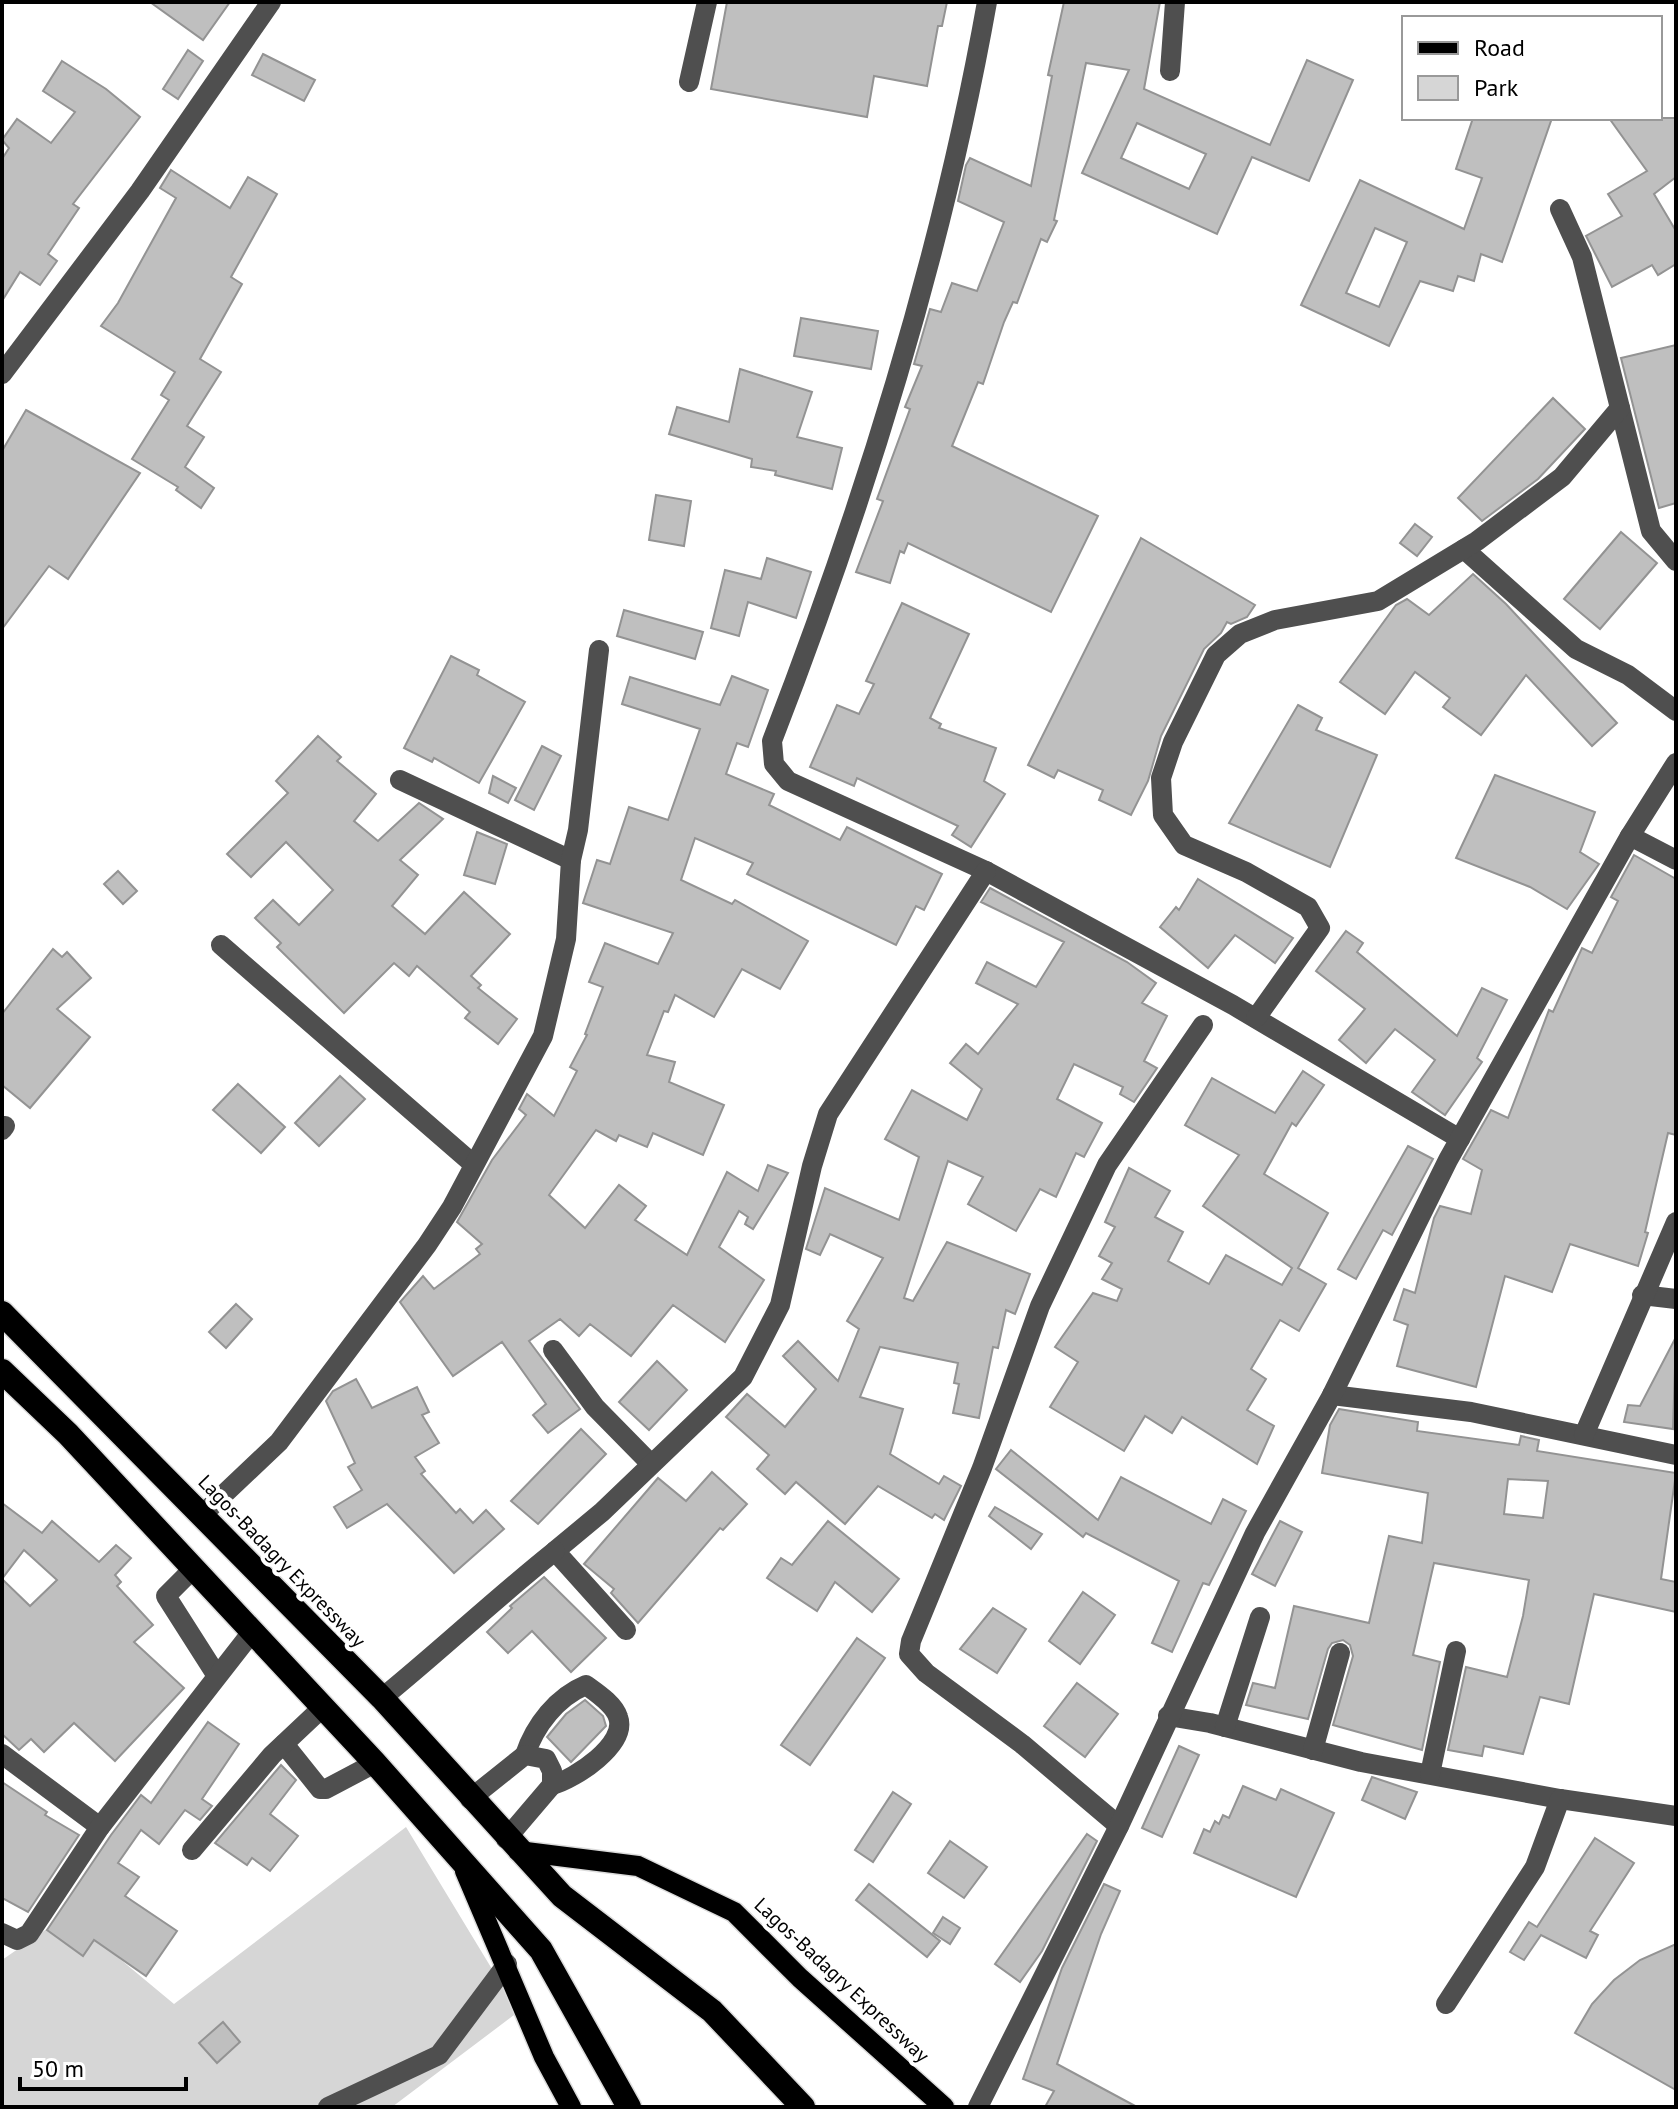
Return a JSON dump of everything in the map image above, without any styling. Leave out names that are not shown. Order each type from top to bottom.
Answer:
[{"type":"highway","name":"Lagos-Badagry Expressway","points":[[2,1313],[382,1698],[470,1799],[562,1896],[712,2011],[803,2107]]},
{"type":"highway","points":[[2,1371],[68,1434],[455,1849],[541,1950],[629,2107]]},
{"type":"main road","name":"Lagos-Badagry Expressway","points":[[512,1845],[638,1866],[734,1912],[850,2025],[944,2107]]},
{"type":"main road","points":[[455,1849],[507,1964],[544,2057],[571,2107]]},
{"type":"street","points":[[2,374],[140,191],[271,2]]},
{"type":"street","points":[[689,82],[707,2]]},
{"type":"street","points":[[987,2],[965,127],[888,412],[834,582],[772,741],[774,764],[788,781],[986,871],[1256,1018],[1460,1139]]},
{"type":"street","points":[[1170,71],[1175,2]]},
{"type":"street","points":[[1560,209],[1582,257],[1651,531],[1676,561]]},
{"type":"street","points":[[1256,1018],[1320,928],[1308,907],[1246,872],[1184,845],[1163,815],[1161,778],[1173,742],[1216,655],[1240,634],[1275,620],[1378,601],[1464,549],[1562,477],[1620,408]]},
{"type":"street","points":[[1464,549],[1576,649],[1628,675],[1676,711]]},
{"type":"street","points":[[203,1514],[279,1442],[427,1245],[452,1207],[472,1163],[543,1036],[566,939],[571,860],[578,830],[599,650]]},
{"type":"street","points":[[978,2107],[1119,1826],[1255,1533],[1332,1395],[1460,1139],[1630,836],[1676,763]]},
{"type":"street","points":[[400,780],[571,860]]},
{"type":"street","points":[[1630,836],[1676,860]]},
{"type":"street","points":[[382,1698],[447,1646],[498,1596],[555,1551],[743,1377],[780,1305],[812,1166],[828,1114],[986,871]]},
{"type":"street","points":[[221,945],[472,1163]]},
{"type":"street","points":[[1119,1826],[1022,1744],[926,1673],[909,1654],[911,1641],[976,1483],[1040,1306],[1107,1165],[1203,1025]]},
{"type":"street","points":[[1584,1435],[1676,1222]]},
{"type":"street","points":[[1642,1295],[1676,1299]]},
{"type":"street","points":[[553,1350],[595,1407],[650,1463]]},
{"type":"street","points":[[1332,1395],[1471,1412],[1676,1455]]},
{"type":"street","points":[[555,1551],[626,1630]]},
{"type":"street","points":[[193,1569],[166,1596],[217,1676]]},
{"type":"street","points":[[1225,1727],[1260,1617]]},
{"type":"street","points":[[2,1933],[17,1940],[29,1934],[100,1827],[252,1632]]},
{"type":"street","points":[[1430,1774],[1456,1651]]},
{"type":"street","points":[[1313,1750],[1340,1653]]},
{"type":"street","points":[[470,1799],[525,1755],[533,1731],[570,1692],[586,1685],[618,1714],[617,1739],[572,1779],[552,1785]]},
{"type":"street","points":[[192,1850],[284,1744],[323,1707]]},
{"type":"street","points":[[1168,1716],[1430,1774],[1560,1799],[1676,1816]]},
{"type":"street","points":[[284,1744],[320,1789],[326,1789],[375,1763]]},
{"type":"street","points":[[2,1754],[100,1827]]},
{"type":"street","points":[[512,1845],[552,1785],[552,1771],[546,1759],[525,1755]]},
{"type":"street","points":[[1446,2004],[1535,1867],[1560,1799]]},
{"type":"street","points":[[328,2107],[439,2055],[507,1964]]},
{"type":"green space","points":[[406,1827],[518,2012],[392,2107],[2,2107],[2,1960],[67,1915],[174,2004]]},
{"type":"building","points":[[150,2],[230,2],[203,40]]},
{"type":"building","points":[[727,2],[947,2],[942,26],[938,26],[927,86],[874,76],[867,117],[711,89]]},
{"type":"building","points":[[1064,2],[1160,2],[1144,89],[1270,145],[1307,60],[1353,80],[1309,181],[1252,157],[1217,234],[1082,173],[1129,70],[1086,63],[1054,220],[1057,221],[1047,242],[1041,239],[1017,303],[1013,302],[1004,322],[983,384],[978,382],[952,446],[1098,516],[1051,612],[908,543],[904,553],[900,551],[890,583],[856,572],[883,501],[877,499],[910,409],[905,407],[922,366],[914,364],[930,309],[941,312],[952,283],[977,291],[1004,222],[958,201],[966,165],[970,158],[1031,186],[1052,76],[1048,75]],"holes":[[[1137,123],[1206,154],[1189,189],[1121,158]]]},
{"type":"building","points":[[188,50],[203,61],[178,99],[163,89]]},
{"type":"building","points":[[263,54],[315,80],[304,101],[252,75]]},
{"type":"building","points":[[62,61],[106,89],[140,117],[73,204],[79,208],[48,254],[57,261],[40,285],[20,272],[2,301],[2,159],[9,148],[2,140],[17,119],[51,143],[75,112],[43,91]]},
{"type":"building","points":[[1676,118],[1676,177],[1654,194],[1676,231],[1676,264],[1658,275],[1652,265],[1612,287],[1586,236],[1622,216],[1608,194],[1647,171],[1610,120]]},
{"type":"building","points":[[1472,120],[1551,120],[1502,262],[1481,254],[1474,281],[1458,276],[1453,291],[1420,281],[1389,346],[1301,305],[1360,180],[1464,229],[1482,178],[1456,169]],"holes":[[[1375,228],[1407,242],[1379,307],[1346,293]]]},
{"type":"building","points":[[171,170],[230,208],[248,177],[277,194],[231,277],[242,284],[200,359],[221,372],[187,426],[204,437],[185,467],[214,488],[201,508],[176,490],[178,487],[132,459],[169,400],[161,395],[175,372],[101,326],[118,303],[176,198],[160,188]]},
{"type":"building","points":[[801,318],[878,331],[871,369],[794,356]]},
{"type":"building","points":[[1676,345],[1676,503],[1659,508],[1621,358]]},
{"type":"building","points":[[740,369],[812,392],[797,437],[842,448],[832,489],[775,475],[776,471],[751,467],[752,459],[669,434],[677,407],[729,422]]},
{"type":"building","points":[[1553,398],[1585,429],[1538,479],[1482,521],[1458,498]]},
{"type":"building","points":[[26,410],[140,473],[68,579],[49,566],[2,629],[2,451]]},
{"type":"building","points":[[656,495],[691,501],[684,546],[649,540]]},
{"type":"building","points":[[1415,524],[1432,537],[1417,556],[1400,543]]},
{"type":"building","points":[[1621,532],[1657,563],[1600,629],[1564,599]]},
{"type":"building","points":[[1141,538],[1255,605],[1247,617],[1231,624],[1227,622],[1221,633],[1204,649],[1161,736],[1148,781],[1131,815],[1099,800],[1103,790],[1058,770],[1054,778],[1028,765]]},
{"type":"building","points":[[767,558],[811,572],[796,618],[748,602],[739,636],[711,628],[725,570],[761,579]]},
{"type":"building","points":[[1473,574],[1506,604],[1617,723],[1592,746],[1526,675],[1481,735],[1443,707],[1450,698],[1415,672],[1385,714],[1340,682],[1396,605],[1407,599],[1429,615]]},
{"type":"building","points":[[902,603],[969,634],[930,718],[941,724],[939,728],[996,748],[984,781],[1005,794],[971,847],[952,835],[958,826],[857,778],[854,786],[810,767],[837,705],[859,714],[874,684],[866,681]]},
{"type":"building","points":[[624,610],[703,632],[695,659],[617,636]]},
{"type":"building","points":[[451,656],[479,670],[477,675],[525,702],[479,783],[434,758],[432,762],[404,748]]},
{"type":"building","points":[[732,676],[768,690],[748,747],[737,743],[726,774],[774,794],[769,805],[840,840],[847,827],[942,874],[924,910],[916,906],[896,945],[747,874],[753,863],[695,838],[681,880],[732,904],[735,900],[808,941],[780,989],[742,969],[714,1017],[675,995],[668,1012],[664,1011],[647,1055],[675,1062],[669,1082],[724,1105],[703,1155],[653,1133],[647,1147],[619,1135],[616,1141],[596,1130],[549,1195],[585,1228],[619,1185],[646,1206],[635,1220],[687,1255],[727,1172],[758,1191],[768,1165],[788,1173],[753,1229],[745,1224],[748,1217],[739,1211],[719,1247],[764,1280],[725,1342],[673,1305],[631,1356],[590,1324],[579,1336],[560,1319],[529,1341],[580,1409],[548,1433],[533,1415],[546,1404],[502,1342],[453,1376],[400,1302],[423,1276],[434,1289],[480,1254],[476,1249],[482,1244],[457,1222],[492,1160],[526,1115],[519,1109],[527,1094],[554,1116],[577,1071],[570,1067],[587,1035],[603,987],[589,982],[605,943],[658,964],[673,933],[583,903],[597,860],[610,864],[629,807],[668,820],[700,729],[622,704],[630,677],[720,705]]},
{"type":"building","points":[[1298,705],[1322,718],[1316,730],[1377,755],[1330,867],[1229,823]]},
{"type":"building","points":[[318,736],[341,757],[337,761],[376,794],[354,821],[378,841],[419,803],[443,819],[400,860],[418,875],[392,906],[425,934],[464,892],[510,934],[471,976],[481,985],[478,988],[517,1019],[498,1044],[465,1018],[470,1012],[417,966],[409,976],[394,963],[344,1013],[277,947],[281,943],[255,918],[273,900],[299,925],[333,890],[286,842],[251,877],[227,854],[288,793],[276,781]]},
{"type":"building","points":[[542,746],[561,756],[534,810],[515,800]]},
{"type":"building","points":[[1495,775],[1595,812],[1580,852],[1599,864],[1567,909],[1530,887],[1456,858]]},
{"type":"building","points":[[493,776],[516,788],[508,803],[489,793]]},
{"type":"building","points":[[477,832],[507,844],[495,884],[464,875]]},
{"type":"building","points":[[1634,855],[1676,879],[1676,1135],[1668,1133],[1645,1232],[1648,1233],[1638,1266],[1570,1244],[1552,1292],[1505,1276],[1476,1387],[1397,1366],[1408,1325],[1394,1320],[1404,1289],[1415,1293],[1434,1218],[1440,1206],[1471,1214],[1482,1170],[1463,1159],[1491,1110],[1508,1118],[1549,1010],[1553,1012],[1582,948],[1592,953],[1618,901],[1611,897]]},
{"type":"building","points":[[118,871],[137,891],[123,904],[104,884]]},
{"type":"building","points":[[1198,879],[1293,938],[1275,963],[1235,935],[1208,968],[1160,927],[1176,907],[1179,910]]},
{"type":"building","points":[[990,888],[1127,962],[1156,983],[1142,1003],[1167,1016],[1144,1061],[1157,1068],[1134,1102],[1120,1094],[1123,1087],[1074,1064],[1057,1099],[1102,1123],[1084,1157],[1076,1153],[1056,1197],[1040,1189],[1016,1231],[968,1204],[983,1177],[948,1161],[904,1298],[913,1301],[947,1242],[1030,1274],[1015,1314],[1006,1310],[998,1348],[993,1347],[979,1418],[953,1413],[959,1384],[954,1383],[958,1363],[880,1347],[860,1397],[903,1409],[890,1454],[939,1484],[944,1476],[961,1486],[944,1520],[935,1514],[932,1518],[878,1486],[845,1524],[796,1482],[785,1494],[757,1469],[769,1455],[726,1417],[747,1394],[785,1427],[816,1389],[783,1356],[798,1341],[838,1381],[859,1329],[847,1321],[883,1258],[830,1234],[820,1255],[806,1249],[825,1188],[899,1220],[919,1157],[885,1139],[912,1090],[967,1120],[982,1089],[950,1063],[966,1044],[978,1054],[1018,1004],[976,983],[987,962],[1036,987],[1064,942],[981,902]]},
{"type":"building","points":[[1346,931],[1363,943],[1357,952],[1457,1036],[1482,988],[1507,1000],[1477,1058],[1482,1062],[1445,1115],[1412,1092],[1435,1060],[1395,1029],[1366,1063],[1339,1040],[1365,1009],[1316,971]]},
{"type":"building","points":[[53,949],[62,957],[67,952],[91,978],[57,1009],[90,1037],[30,1108],[2,1085],[2,1014]]},
{"type":"building","points":[[1303,1071],[1324,1085],[1296,1126],[1292,1123],[1264,1174],[1328,1213],[1298,1268],[1326,1284],[1299,1331],[1280,1320],[1251,1369],[1266,1379],[1247,1410],[1274,1426],[1257,1464],[1182,1417],[1172,1433],[1145,1416],[1124,1451],[1050,1407],[1078,1362],[1055,1347],[1093,1293],[1117,1301],[1122,1289],[1102,1279],[1112,1263],[1099,1256],[1115,1227],[1105,1222],[1129,1168],[1170,1191],[1155,1217],[1183,1232],[1168,1261],[1209,1284],[1226,1255],[1282,1285],[1292,1268],[1203,1206],[1239,1155],[1185,1125],[1212,1078],[1275,1113]]},
{"type":"building","points":[[340,1076],[365,1099],[319,1146],[295,1123]]},
{"type":"building","points":[[238,1084],[285,1127],[261,1153],[213,1110]]},
{"type":"building","points":[[1408,1146],[1433,1159],[1392,1235],[1383,1230],[1356,1279],[1338,1269]]},
{"type":"building","points":[[236,1304],[252,1319],[226,1348],[209,1332]]},
{"type":"building","points":[[1676,1337],[1673,1429],[1624,1422],[1628,1405],[1640,1406]]},
{"type":"building","points":[[657,1361],[687,1390],[649,1430],[619,1402]]},
{"type":"building","points":[[356,1379],[372,1408],[417,1387],[429,1412],[422,1415],[439,1443],[415,1457],[425,1471],[421,1474],[456,1513],[460,1509],[473,1523],[486,1510],[504,1529],[454,1573],[387,1504],[347,1528],[334,1507],[362,1490],[348,1467],[355,1463],[326,1401],[333,1391]]},
{"type":"building","points":[[1339,1409],[1418,1422],[1417,1431],[1519,1445],[1521,1436],[1539,1440],[1537,1451],[1676,1473],[1661,1579],[1676,1582],[1676,1612],[1594,1594],[1569,1704],[1540,1697],[1523,1754],[1484,1746],[1482,1756],[1448,1750],[1466,1667],[1507,1677],[1529,1580],[1434,1563],[1413,1655],[1440,1662],[1422,1750],[1333,1725],[1353,1656],[1350,1645],[1343,1640],[1332,1643],[1328,1649],[1308,1719],[1246,1705],[1253,1683],[1275,1688],[1294,1606],[1369,1623],[1389,1536],[1422,1543],[1428,1493],[1322,1473],[1330,1425]],"holes":[[[1508,1479],[1548,1481],[1543,1518],[1504,1514]]]},
{"type":"building","points":[[581,1429],[606,1454],[538,1524],[511,1501]]},
{"type":"building","points":[[1011,1450],[1098,1520],[1121,1477],[1211,1524],[1223,1499],[1246,1511],[1209,1585],[1203,1583],[1172,1652],[1152,1643],[1179,1581],[1086,1533],[1083,1537],[996,1469]]},
{"type":"building","points":[[712,1472],[747,1504],[723,1530],[720,1528],[638,1623],[611,1593],[614,1589],[584,1564],[658,1478],[686,1501]]},
{"type":"building","points":[[2,1503],[42,1533],[52,1521],[99,1562],[116,1545],[131,1558],[115,1575],[121,1582],[117,1586],[153,1625],[134,1642],[184,1688],[115,1761],[74,1723],[44,1752],[31,1739],[19,1750],[2,1734]],"holes":[[[24,1550],[57,1580],[30,1606],[2,1579]]]},
{"type":"building","points":[[995,1507],[1042,1534],[1031,1549],[989,1516]]},
{"type":"building","points":[[828,1521],[899,1579],[872,1612],[835,1582],[817,1611],[767,1578],[781,1558],[792,1565]]},
{"type":"building","points":[[1280,1521],[1302,1532],[1275,1586],[1252,1574]]},
{"type":"building","points":[[544,1577],[606,1638],[571,1672],[532,1631],[508,1653],[487,1632],[512,1608],[510,1606]]},
{"type":"building","points":[[1083,1592],[1115,1615],[1080,1664],[1049,1641]]},
{"type":"building","points":[[993,1608],[1026,1629],[997,1673],[960,1649]]},
{"type":"building","points":[[857,1638],[885,1658],[810,1765],[781,1745]]},
{"type":"building","points":[[1077,1683],[1118,1714],[1085,1757],[1044,1726]]},
{"type":"building","points":[[585,1700],[603,1716],[606,1726],[571,1762],[547,1737],[566,1714]]},
{"type":"building","points":[[208,1722],[239,1744],[202,1799],[212,1806],[200,1820],[185,1810],[159,1844],[141,1830],[118,1863],[139,1877],[125,1896],[177,1931],[146,1976],[94,1940],[83,1956],[47,1930],[141,1795],[151,1803]]},
{"type":"building","points":[[1179,1746],[1199,1755],[1162,1837],[1142,1828]]},
{"type":"building","points":[[281,1765],[296,1780],[270,1814],[298,1836],[270,1871],[252,1858],[247,1865],[215,1843]]},
{"type":"building","points":[[1372,1777],[1417,1792],[1405,1819],[1362,1800]]},
{"type":"building","points":[[2,1782],[47,1812],[45,1815],[79,1835],[28,1912],[2,1898]]},
{"type":"building","points":[[1243,1786],[1276,1800],[1281,1789],[1334,1813],[1296,1897],[1194,1853],[1204,1829],[1210,1832],[1215,1821],[1219,1824],[1223,1815],[1229,1818]]},
{"type":"building","points":[[893,1792],[911,1804],[873,1862],[855,1850]]},
{"type":"building","points":[[1087,1834],[1097,1841],[1042,1951],[1020,1982],[995,1964]]},
{"type":"building","points":[[1595,1838],[1634,1863],[1590,1931],[1598,1935],[1586,1958],[1541,1935],[1524,1960],[1510,1952],[1529,1922],[1537,1927]]},
{"type":"building","points":[[950,1841],[987,1867],[964,1898],[928,1873]]},
{"type":"building","points":[[869,1884],[940,1941],[927,1957],[856,1900]]},
{"type":"building","points":[[1104,1884],[1120,1891],[1101,1934],[1057,2064],[1137,2107],[1045,2107],[1054,2091],[1023,2079],[1062,1968]]},
{"type":"building","points":[[943,1917],[960,1928],[950,1944],[933,1933]]},
{"type":"building","points":[[1676,1944],[1676,2090],[1575,2033],[1592,2004],[1614,1980],[1640,1960]]},
{"type":"building","points":[[223,2022],[240,2042],[217,2063],[199,2043]]}]
